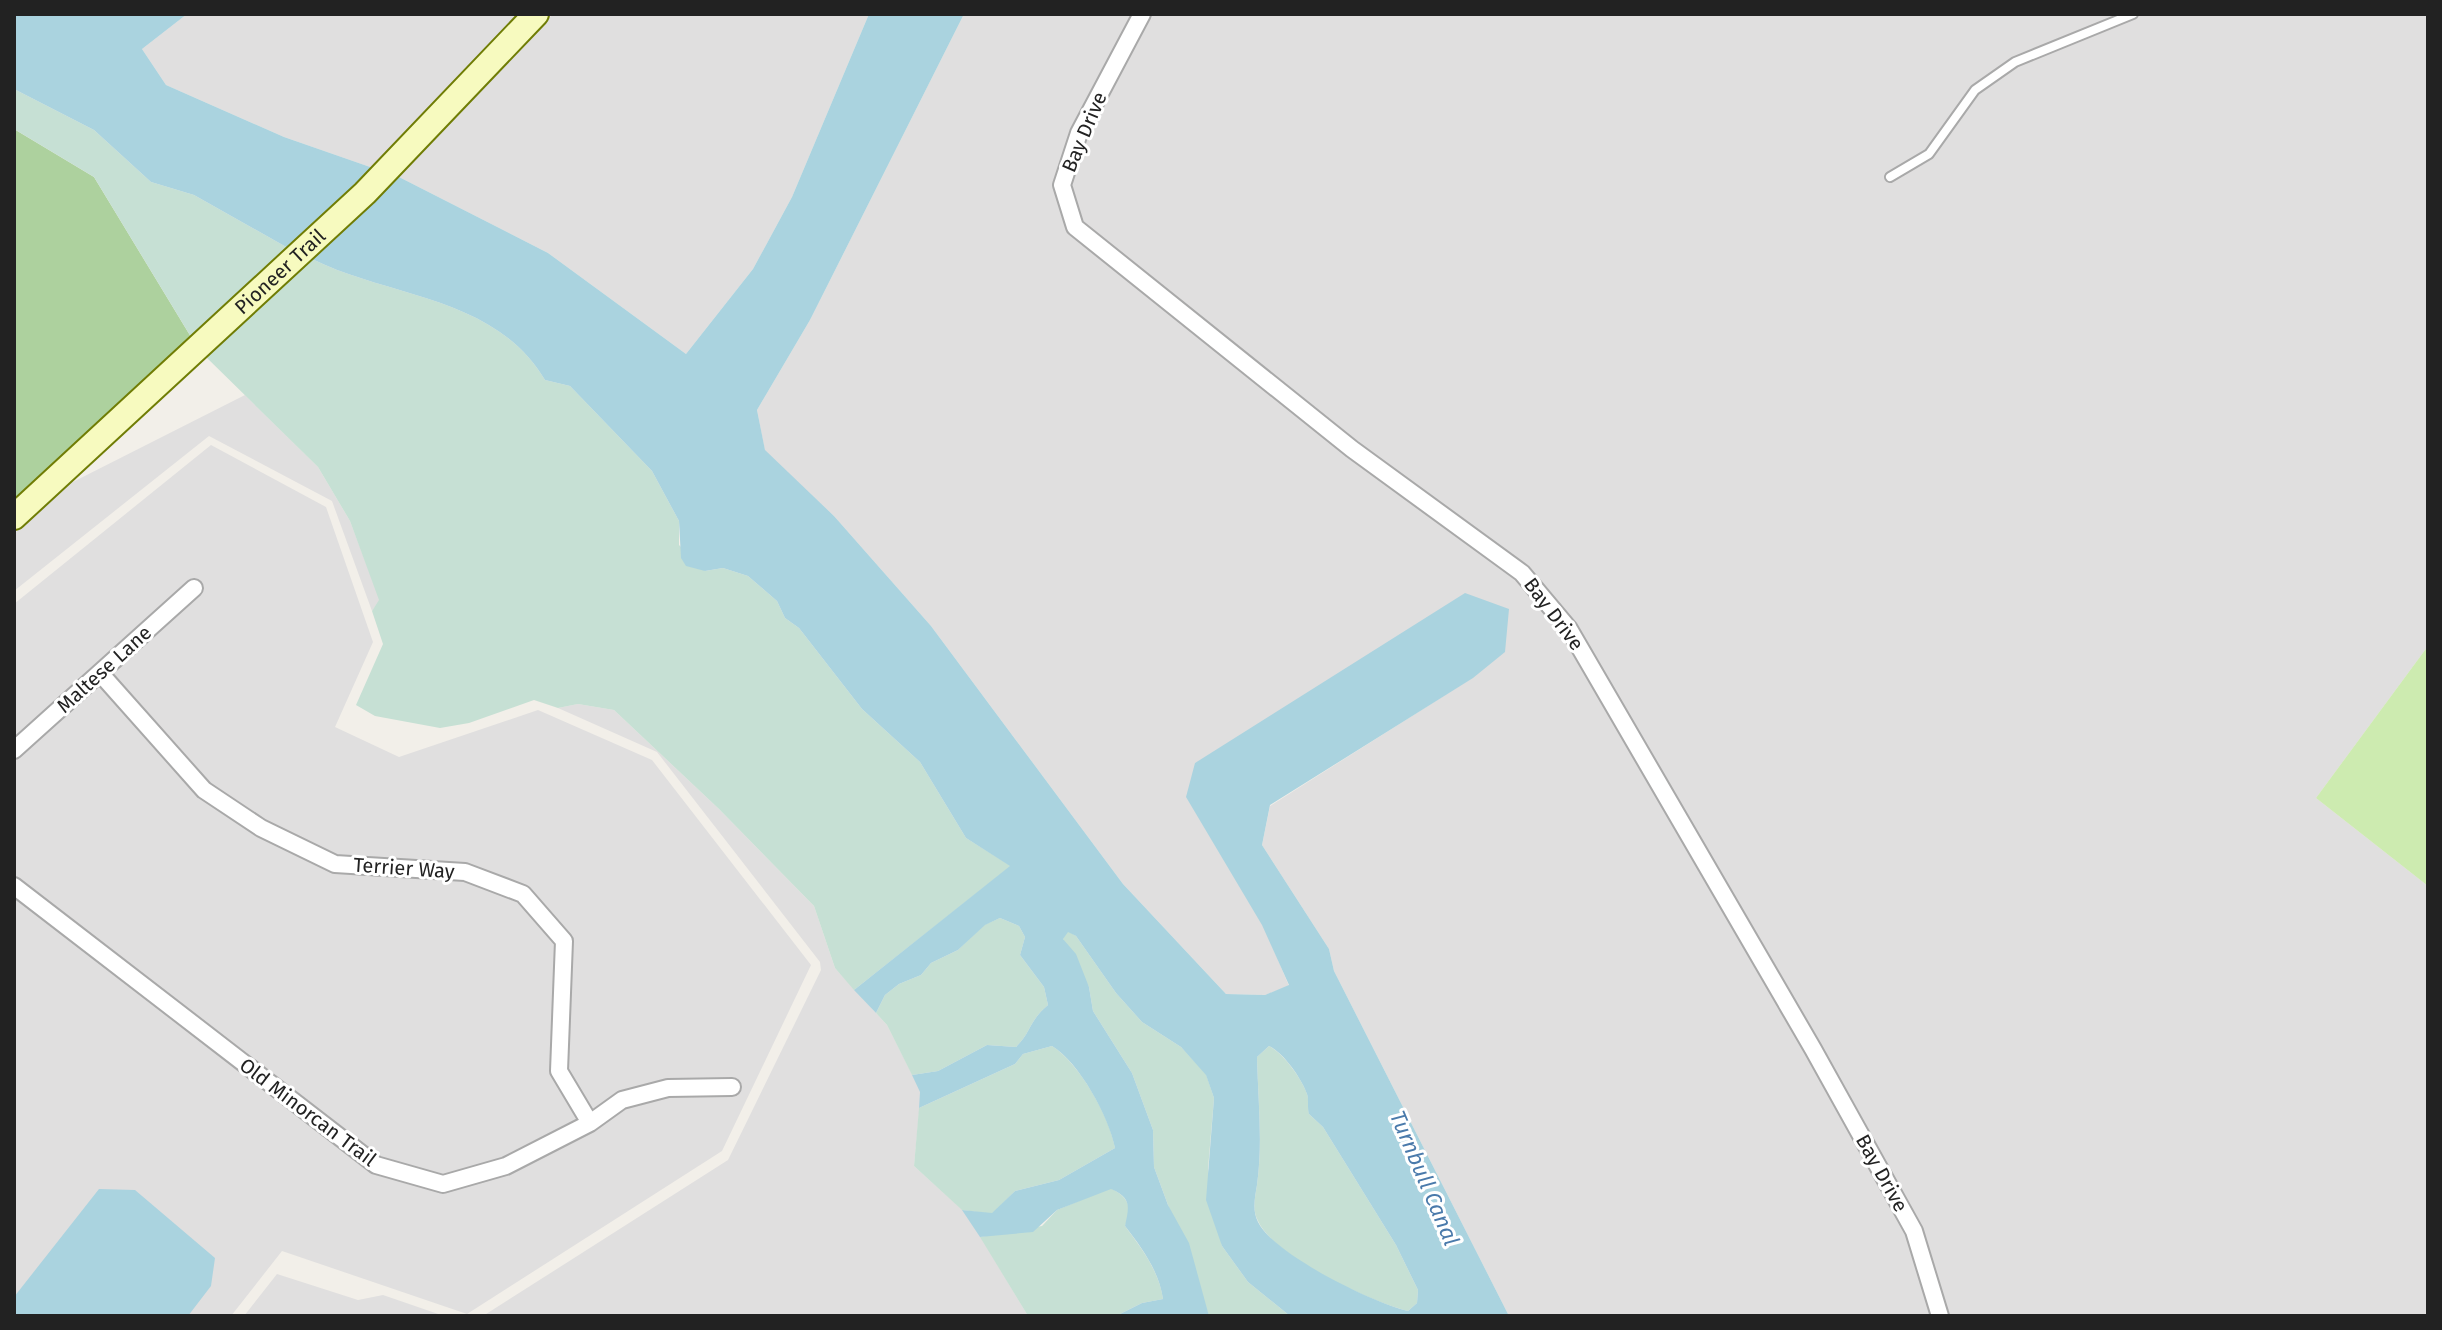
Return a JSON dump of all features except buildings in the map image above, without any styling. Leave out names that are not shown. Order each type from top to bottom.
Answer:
[{"type":"street","name":"Pioneer Trail","points":[[14,517],[391,168],[536,14]]},
{"type":"street","name":"Bay Drive","points":[[1142,14],[1079,133],[1062,185],[1075,227],[1352,449],[1522,573],[1569,629],[1808,1040],[1914,1231],[1940,1316]]},
{"type":"street","name":"Maltese Lane","points":[[14,750],[194,588]]},
{"type":"street","name":"Terrier Way","points":[[100,673],[204,790],[261,828],[335,864],[465,872],[523,894],[564,941],[559,1071],[590,1123]]},
{"type":"street","name":"Old Minorcan Trail","points":[[14,886],[376,1165],[443,1184],[506,1166],[590,1123],[622,1100],[668,1088],[732,1087]]},
{"type":"lane","points":[[1890,177],[1929,154],[1975,90],[2015,62],[2133,14]]},
{"type":"shaded area","points":[[187,14],[519,14],[373,168],[284,137],[166,85],[142,49]]},
{"type":"shaded area","points":[[553,14],[869,14],[792,197],[753,269],[686,354],[548,253],[399,177]]},
{"type":"shaded area","points":[[964,14],[2428,14],[2428,646],[2316,798],[2428,886],[2428,1316],[1509,1316],[1334,971],[1329,949],[1262,845],[1270,806],[1472,678],[1195,763],[1289,986],[1265,995],[1226,994],[1123,884],[931,626],[834,516],[765,451],[757,410],[810,320]]},
{"type":"shaded area","points":[[245,395],[318,467],[350,521],[380,600],[372,611],[332,501],[209,436],[14,591],[14,534],[65,486]]},
{"type":"shaded area","points":[[211,445],[326,507],[373,642],[335,727],[399,757],[538,710],[652,760],[811,965],[722,1151],[467,1314],[282,1251],[231,1316],[14,1316],[14,604]]},
{"type":"shaded area","points":[[578,704],[614,710],[719,809],[814,906],[835,968],[887,1025],[921,1092],[914,1166],[967,1214],[1028,1316],[483,1316],[728,1160],[821,970],[820,962],[657,752],[558,708]]},
{"type":"shaded area","points":[[277,1274],[358,1300],[383,1295],[444,1316],[244,1316]]},
{"type":"green space","points":[[14,89],[94,130],[151,182],[194,195],[288,248],[191,337],[94,177],[14,129]]},
{"type":"green space","points":[[14,129],[94,177],[191,337],[14,500]]},
{"type":"green space","points":[[312,259],[470,315],[499,331],[524,352],[545,380],[570,386],[652,471],[679,521],[679,545],[705,571],[723,568],[748,576],[777,601],[785,618],[799,628],[862,709],[920,762],[966,838],[1011,866],[854,990],[835,968],[814,906],[719,809],[614,710],[578,704],[558,708],[534,700],[469,723],[440,728],[375,716],[356,705],[383,644],[372,611],[379,600],[350,521],[318,467],[206,357]]},
{"type":"green space","points":[[2428,646],[2428,886],[2316,798]]},
{"type":"green space","points":[[1000,918],[1019,926],[1025,937],[1020,955],[1044,987],[1048,1005],[1016,1047],[987,1045],[938,1071],[912,1075],[887,1025],[876,1013],[885,995],[899,984],[921,975],[931,963],[958,950],[984,925]]},
{"type":"green space","points":[[1064,932],[1076,936],[1116,993],[1142,1022],[1181,1047],[1206,1074],[1214,1098],[1208,1169],[1222,1246],[1248,1282],[1290,1316],[1209,1316],[1154,1167],[1153,1130],[1132,1073],[1093,1011],[1089,987],[1063,939]]},
{"type":"green space","points":[[1052,1046],[1073,1065],[1092,1092],[1107,1121],[1115,1148],[1059,1180],[1015,1191],[992,1214],[962,1210],[914,1166],[919,1108],[1015,1064],[1023,1054]]},
{"type":"green space","points":[[1269,1046],[1280,1054],[1305,1088],[1309,1114],[1323,1127],[1396,1245],[1418,1290],[1417,1303],[1408,1311],[1348,1288],[1303,1263],[1268,1235],[1258,1221],[1255,1208],[1260,1153],[1257,1057]]},
{"type":"green space","points":[[1110,1188],[1128,1204],[1125,1226],[1154,1270],[1163,1299],[1142,1303],[1116,1316],[1028,1316],[980,1237],[1042,1226],[1057,1210]]},
{"type":"water","points":[[14,14],[187,14],[142,49],[166,85],[284,137],[373,168],[288,248],[194,195],[151,182],[94,130],[14,89]]},
{"type":"water","name":"Turnbull Canal","points":[[869,14],[964,14],[810,320],[757,410],[765,450],[834,516],[931,626],[1123,884],[1226,994],[1265,995],[1289,985],[1262,925],[1186,797],[1195,763],[1465,593],[1509,609],[1505,652],[1473,678],[1270,805],[1262,845],[1329,949],[1334,971],[1509,1316],[1290,1316],[1248,1282],[1222,1246],[1206,1200],[1214,1098],[1206,1075],[1181,1047],[1142,1022],[1116,993],[1076,936],[1068,932],[1063,939],[1076,954],[1089,987],[1093,1011],[1132,1073],[1153,1130],[1154,1167],[1168,1205],[1189,1243],[1209,1316],[1116,1316],[1142,1303],[1163,1299],[1154,1269],[1125,1226],[1126,1200],[1111,1189],[1057,1210],[1033,1232],[980,1237],[962,1210],[992,1213],[1015,1191],[1059,1180],[1115,1148],[1091,1091],[1072,1064],[1052,1046],[1023,1054],[1015,1064],[919,1108],[920,1092],[912,1075],[938,1071],[987,1045],[1016,1047],[1048,1005],[1044,987],[1020,955],[1025,937],[1019,926],[1000,918],[985,925],[958,950],[931,963],[921,975],[899,984],[885,995],[876,1013],[854,990],[1010,866],[966,838],[920,762],[862,709],[799,628],[785,618],[777,601],[748,576],[723,568],[705,571],[686,566],[681,558],[679,521],[652,471],[570,386],[545,380],[524,352],[499,331],[470,315],[312,259],[399,177],[548,253],[686,354],[753,269],[792,197]],"holes":[[[1269,1046],[1286,1060],[1305,1088],[1309,1114],[1323,1127],[1396,1245],[1418,1290],[1417,1303],[1408,1311],[1326,1276],[1283,1248],[1267,1235],[1258,1222],[1255,1208],[1260,1153],[1257,1057]]]},
{"type":"water","points":[[99,1189],[135,1190],[215,1258],[211,1286],[188,1316],[14,1316],[14,1297]]}]
